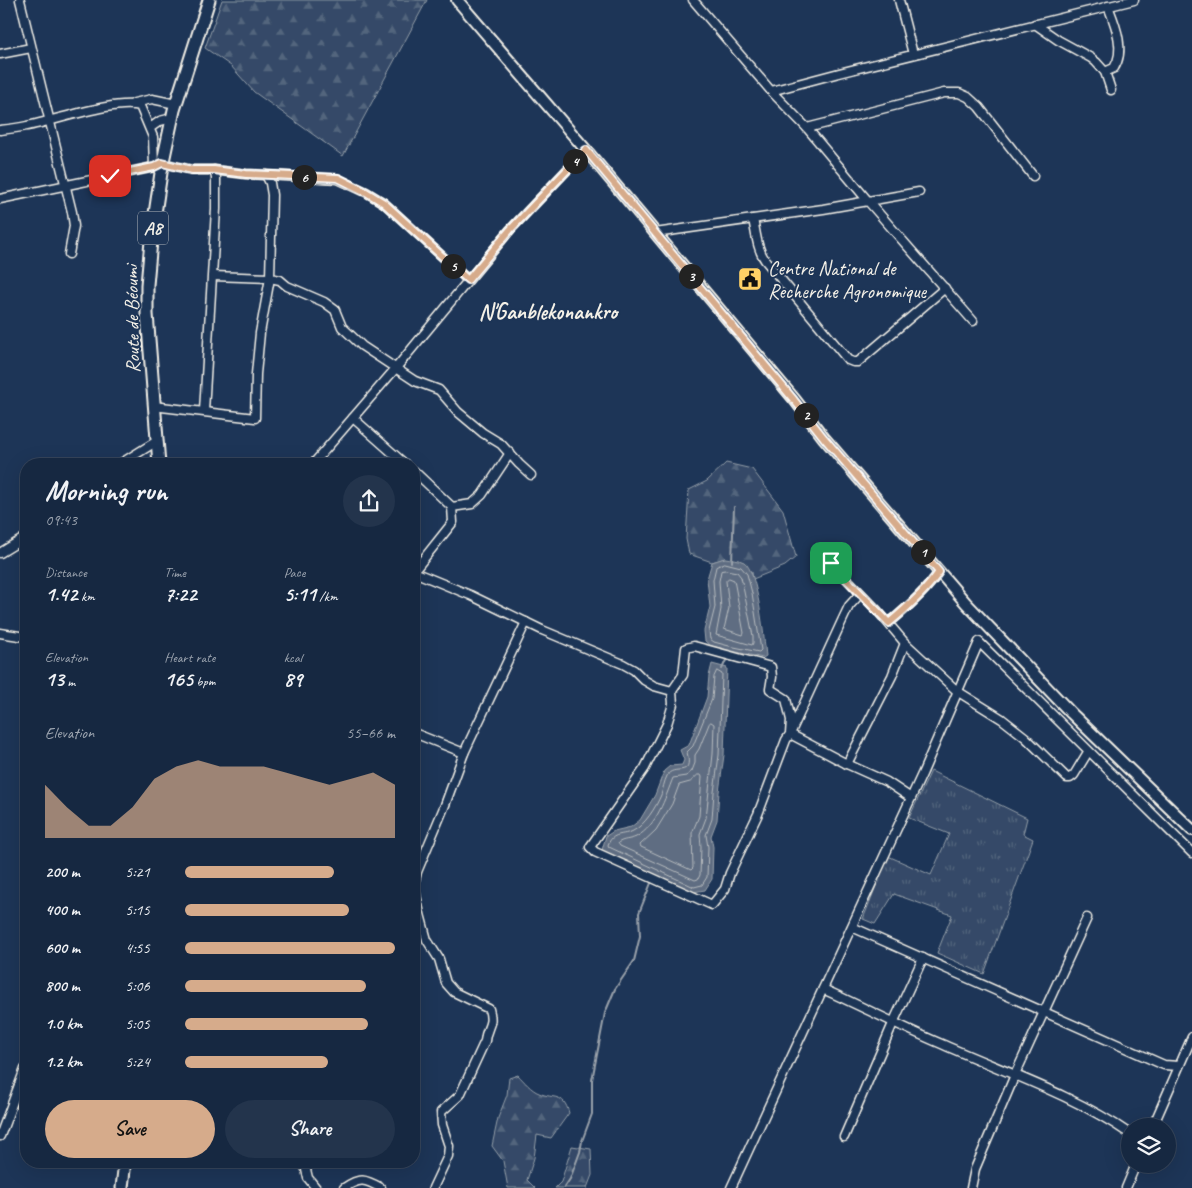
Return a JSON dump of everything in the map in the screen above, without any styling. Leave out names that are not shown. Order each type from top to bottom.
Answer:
[{"type":"main road","name":"Route de Béoumi","points":[[158,458],[147,285],[158,165],[209,0]]},
{"type":"main road","points":[[457,0],[586,150],[824,438],[939,572],[1066,707],[1192,830]]},
{"type":"main road","points":[[122,1188],[124,1168]]},
{"type":"street","points":[[20,0],[74,226],[69,254]]},
{"type":"street","points":[[693,0],[772,91],[807,128],[973,321]]},
{"type":"street","points":[[899,0],[913,54]]},
{"type":"street","points":[[772,91],[913,54],[1134,0]]},
{"type":"street","points":[[1105,72],[1114,68],[1118,57],[1116,29],[1108,6]]},
{"type":"street","points":[[1035,24],[1058,40],[1091,58],[1105,72],[1111,90]]},
{"type":"street","points":[[0,54],[31,48]]},
{"type":"street","points":[[807,128],[944,93],[959,93],[968,97],[979,108],[1033,176]]},
{"type":"street","points":[[0,130],[152,99],[176,104]]},
{"type":"street","points":[[132,104],[140,106],[150,128],[158,165]]},
{"type":"street","points":[[150,128],[160,121],[172,118]]},
{"type":"street","points":[[318,458],[396,368],[510,230],[586,150]]},
{"type":"street","points":[[0,199],[158,165],[192,170],[338,178],[384,203],[468,280]]},
{"type":"street","points":[[204,411],[213,276],[216,186],[214,170]]},
{"type":"street","points":[[154,406],[255,418],[256,374],[260,333],[270,278],[272,195],[270,183],[266,175]]},
{"type":"street","points":[[655,233],[754,220],[919,192]]},
{"type":"street","points":[[754,220],[756,236],[762,255],[848,360],[853,362],[858,362],[945,288]]},
{"type":"street","points":[[213,276],[280,280],[287,286],[330,306],[335,310],[342,327],[362,346],[415,381],[439,390],[470,423],[501,444],[532,475]]},
{"type":"street","points":[[353,418],[398,458]]},
{"type":"street","points":[[130,458],[157,441]]},
{"type":"street","points":[[452,507],[472,504],[482,495],[510,453]]},
{"type":"street","points":[[420,477],[452,507],[453,522],[420,563]]},
{"type":"street","points":[[0,552],[20,540]]},
{"type":"street","points":[[824,555],[889,623],[905,643],[957,691],[1002,719],[1025,737],[1067,778],[1074,774],[1088,752]]},
{"type":"street","points":[[889,623],[905,609],[939,572]]},
{"type":"street","points":[[420,574],[634,670],[644,680],[654,686],[672,691]]},
{"type":"street","points":[[790,734],[792,720],[786,699],[770,689],[772,677],[770,667],[694,646],[686,648],[683,675],[672,691],[673,704],[666,724],[645,768],[590,847],[595,852],[712,905],[725,889],[730,873],[758,814],[790,734],[841,623],[850,606],[860,594]]},
{"type":"street","points":[[420,865],[445,805],[464,752],[526,622]]},
{"type":"street","points":[[0,633],[20,637]]},
{"type":"street","points":[[731,1188],[911,798],[979,642],[1192,853]]},
{"type":"street","points":[[847,764],[892,676],[905,643]]},
{"type":"street","points":[[790,734],[847,764],[887,782],[911,798]]},
{"type":"street","points":[[420,735],[464,752]]},
{"type":"street","points":[[420,914],[427,940],[439,959],[446,982],[454,992],[489,1009],[492,1019],[485,1041],[460,1095],[441,1112],[442,1126],[449,1146],[448,1156],[433,1188]]},
{"type":"street","points":[[971,1188],[975,1169],[1015,1075],[1087,918]]},
{"type":"street","points":[[852,927],[1164,1065],[1179,1066]]},
{"type":"street","points":[[844,1137],[923,958]]},
{"type":"street","points":[[823,989],[1103,1116],[1121,1128]]},
{"type":"street","points":[[1156,1118],[1192,1037]]},
{"type":"street","points":[[0,1136],[20,1082]]},
{"type":"street","points":[[306,1168],[308,1178],[316,1188]]},
{"type":"street","points":[[1126,1188],[1132,1173]]},
{"type":"street","points":[[344,1188],[356,1180],[370,1182],[381,1188]]},
{"type":"green space","points":[[222,0],[427,0],[343,156],[254,92],[231,66],[205,48]]},
{"type":"green space","points":[[726,463],[752,469],[783,510],[796,557],[785,566],[753,579],[752,572],[725,558],[712,562],[689,554],[686,539],[689,490],[707,481]]},
{"type":"green space","points":[[931,771],[1027,818],[1023,834],[1033,839],[984,974],[937,953],[952,915],[894,894],[875,924],[863,919],[888,856],[931,875],[949,834],[909,818]]},
{"type":"green space","points":[[518,1075],[536,1092],[561,1099],[567,1106],[569,1113],[551,1138],[537,1135],[534,1158],[527,1180],[535,1188],[508,1188],[503,1161],[492,1146],[498,1118],[507,1095],[509,1078]]},
{"type":"green space","points":[[572,1146],[591,1149],[592,1175],[587,1188],[555,1188],[561,1182]]},
{"type":"water","points":[[725,558],[744,562],[753,578],[760,606],[764,635],[766,656],[763,658],[711,646],[705,641],[704,631],[710,607],[707,579],[712,562]]},
{"type":"water","points":[[712,664],[727,668],[724,755],[717,820],[711,836],[713,847],[712,879],[705,890],[693,892],[602,850],[606,836],[614,831],[631,827],[640,820],[655,795],[664,771],[670,766],[682,765],[684,760],[680,750],[689,745],[707,697]]},
{"type":"waterway","points":[[732,562],[734,507]]},
{"type":"waterway","points":[[722,669],[727,658]]},
{"type":"waterway","points":[[564,1188],[570,1179],[592,1114],[592,1080],[605,1013],[615,989],[634,961],[640,936],[639,913],[651,883]]},
{"type":"place","name":"Centre National de Recherche Agronomique","points":[[750,279]]},
{"type":"district","name":"N'Ganblekonankro","points":[[548,312]]},
{"type":"route","points":[[110,176],[154,167],[162,163],[192,170],[338,178],[384,203],[468,280],[510,230],[586,150],[824,438],[939,572],[905,609],[889,623],[831,563]]}]
